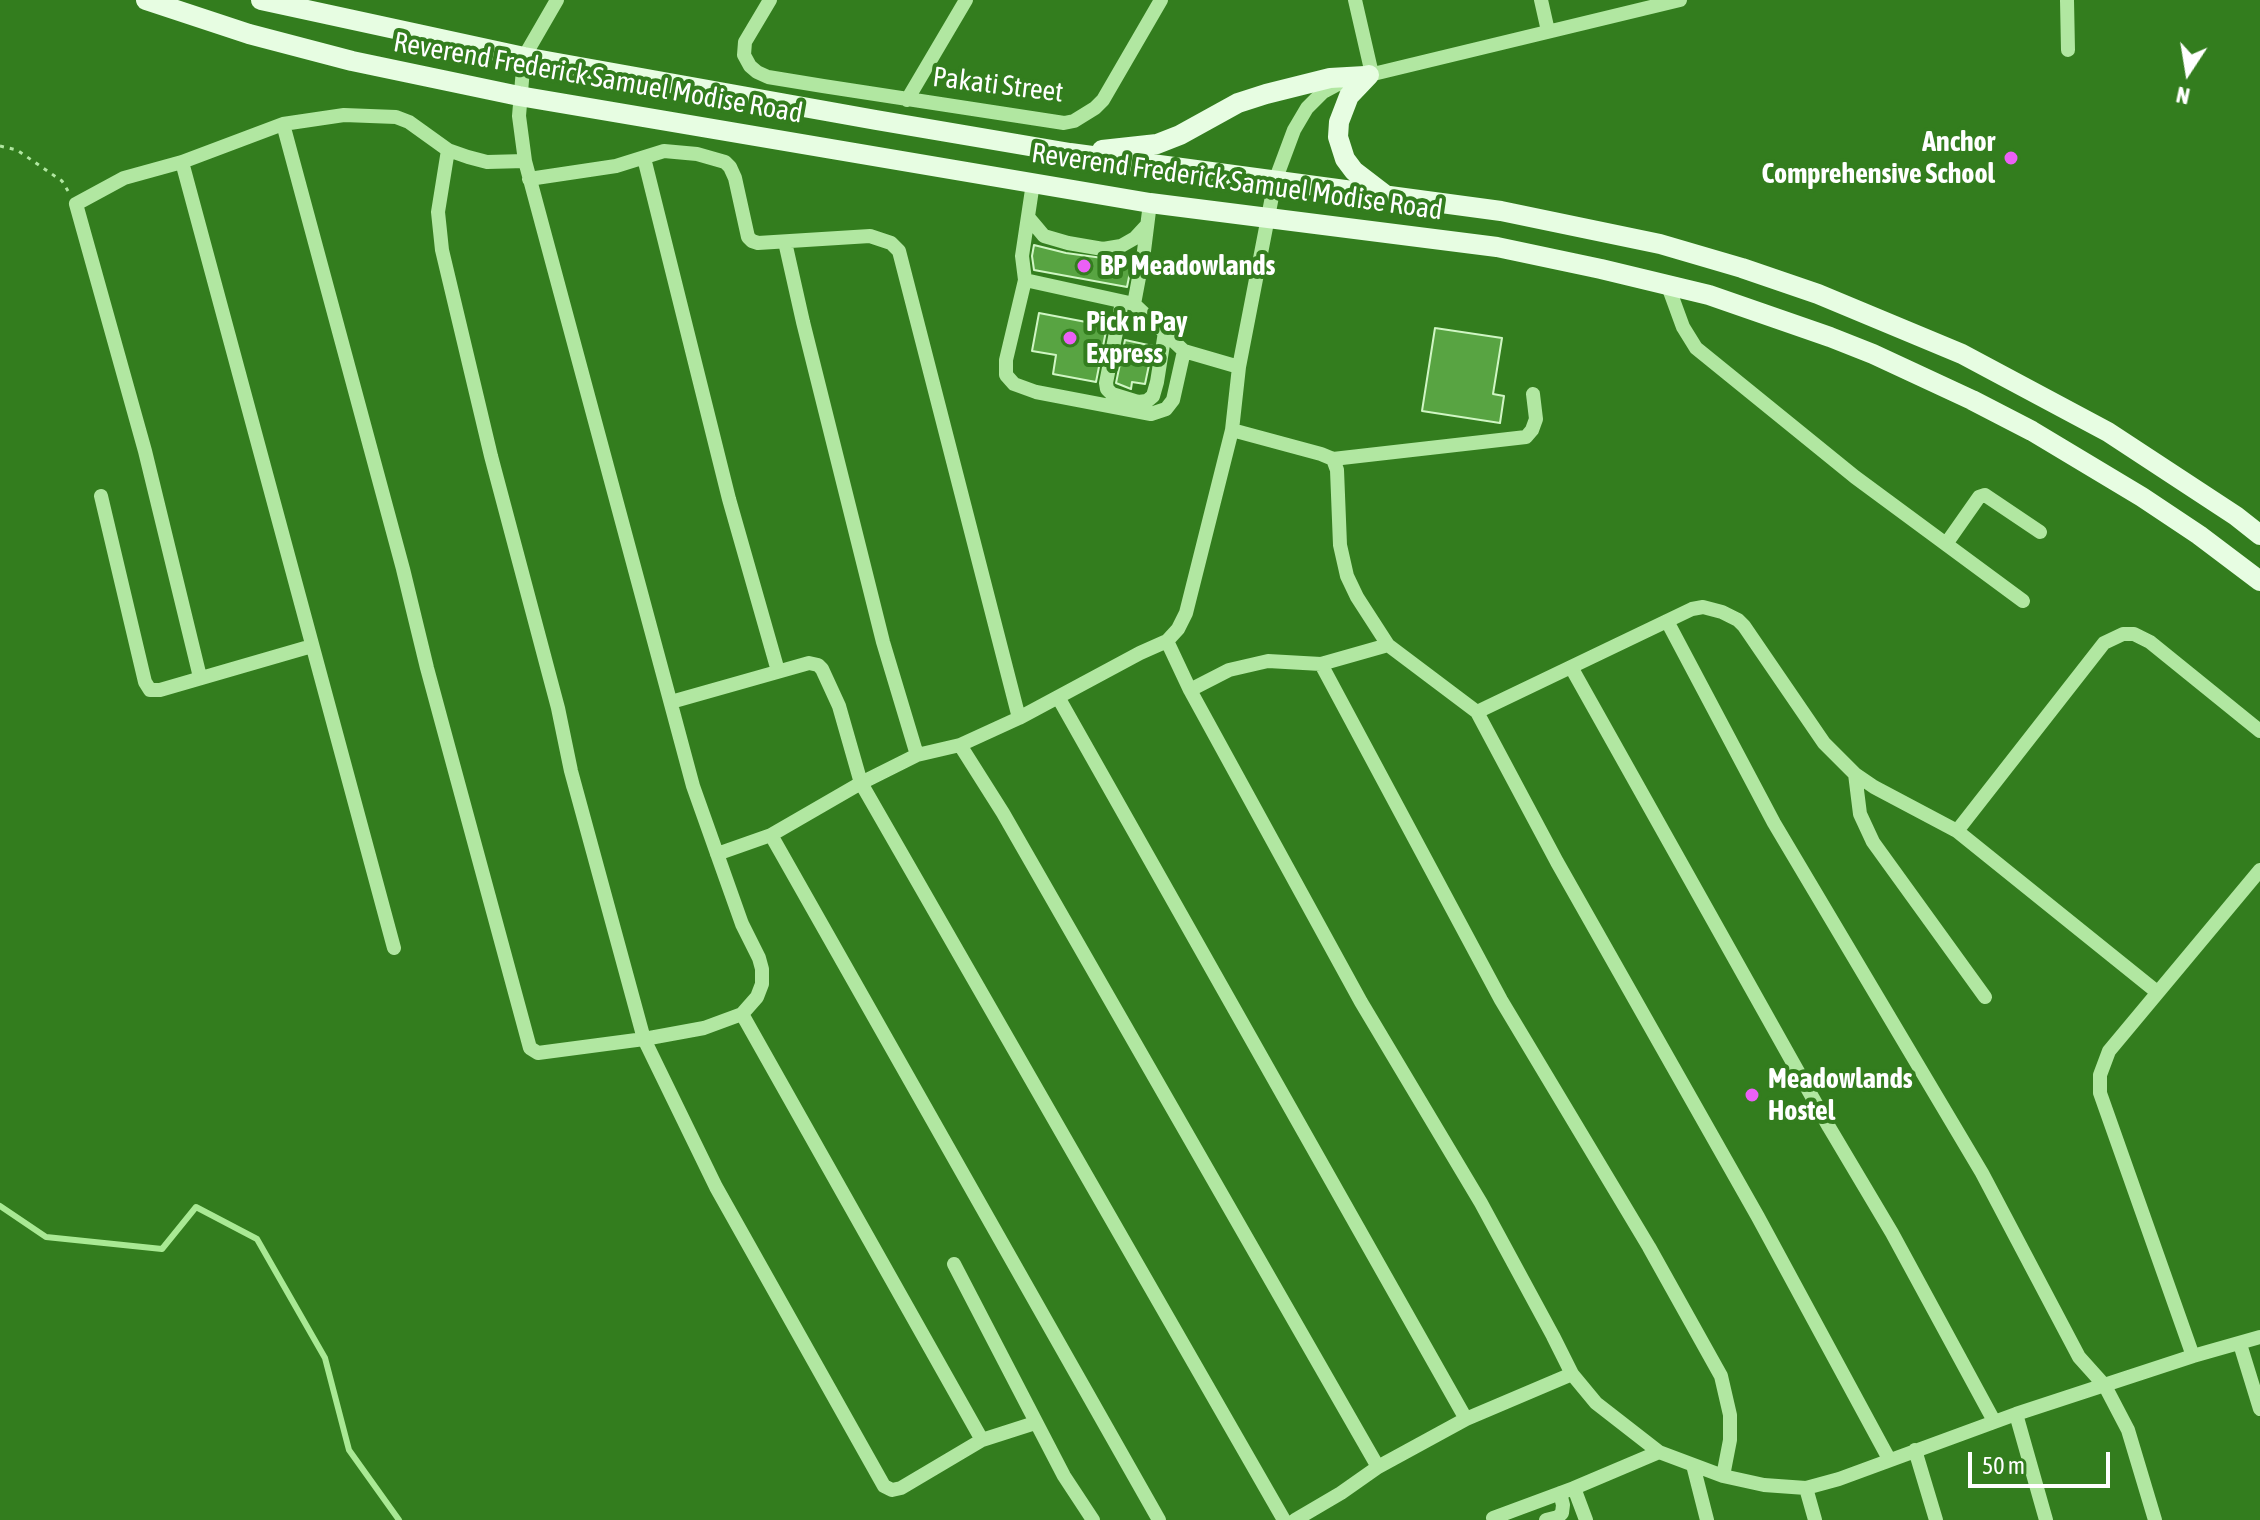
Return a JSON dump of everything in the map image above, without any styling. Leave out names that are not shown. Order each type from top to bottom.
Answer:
[{"type":"main road","name":"Reverend Frederick Samuel Modise Road","points":[[146,0],[249,34],[352,61],[519,96],[1150,203],[1497,247],[1709,295],[1830,337],[1972,400],[2044,437],[2142,497],[2260,581]]},
{"type":"main road","name":"Reverend Frederick Samuel Modise Road","points":[[261,0],[524,57],[1070,153],[1501,211],[1660,244],[1818,294],[1962,354],[2108,432],[2223,507],[2260,535]]},
{"type":"main road","points":[[1070,153],[1157,144],[1238,103],[1330,78],[1369,75]]},
{"type":"main road","points":[[1369,75],[1344,105],[1338,137],[1345,159],[1354,171],[1386,195]]},
{"type":"street","points":[[283,124],[530,1048],[538,1053],[644,1039],[704,1028],[742,1014],[757,997],[762,984],[762,969],[742,924],[693,786],[525,161],[519,116],[524,57],[557,0]]},
{"type":"street","name":"Pakati Street","points":[[770,0],[745,42],[744,55],[750,66],[768,77],[1069,123],[1103,100],[1161,0]]},
{"type":"street","points":[[907,100],[966,0]]},
{"type":"street","points":[[1355,0],[1369,75]]},
{"type":"street","points":[[1541,0],[1548,31]]},
{"type":"street","points":[[717,854],[771,835],[917,755],[960,745],[1019,718],[1167,641],[1178,629],[1186,613],[1232,430],[1239,367],[1275,181],[1294,130],[1307,108],[1323,92],[1369,75],[1680,0]]},
{"type":"street","points":[[2067,0],[2068,50]]},
{"type":"street","points":[[200,677],[145,451],[76,204],[124,178],[182,162],[283,124],[344,115],[396,117],[409,122],[448,150],[487,162],[525,161]]},
{"type":"street","points":[[448,150],[438,212],[442,250],[491,456],[558,708],[571,771],[644,1039],[716,1187],[884,1486],[892,1490],[901,1488],[982,1440],[1035,1423]]},
{"type":"street","points":[[529,179],[616,166],[664,151],[680,151],[725,162],[730,167],[748,237],[758,243],[870,236],[882,238],[899,251],[1019,718]]},
{"type":"street","points":[[644,158],[729,499],[778,671]]},
{"type":"street","points":[[182,162],[394,948]]},
{"type":"street","points":[[1033,183],[1022,256],[1025,280],[1006,360],[1006,375],[1014,384],[1036,392],[1151,414],[1166,409],[1173,400],[1184,351]]},
{"type":"street","points":[[1150,203],[1106,383],[1112,394],[1138,402],[1147,401],[1153,396],[1165,332]]},
{"type":"street","points":[[1028,217],[1044,236],[1103,249],[1121,246],[1135,238],[1147,225]]},
{"type":"street","points":[[785,242],[883,642],[917,755]]},
{"type":"street","points":[[1025,280],[1128,303],[1184,351],[1239,367]]},
{"type":"street","points":[[1668,286],[1683,327],[1696,348],[1855,477],[2023,601]]},
{"type":"street","points":[[1232,430],[1333,459],[1526,437],[1536,419],[1533,394]]},
{"type":"street","points":[[1333,459],[1337,470],[1340,545],[1347,576],[1357,597],[1388,645],[1477,712],[1889,1459]]},
{"type":"street","points":[[1946,544],[1979,497],[1985,495],[2040,532]]},
{"type":"street","points":[[101,496],[146,686],[150,690],[156,691],[312,646]]},
{"type":"street","points":[[1477,712],[1692,609],[1703,607],[1722,612],[1738,620],[1824,743],[1855,774],[1957,831],[2157,992]]},
{"type":"street","points":[[1667,621],[1774,823],[1982,1173],[2079,1357],[2105,1386],[2128,1430],[2155,1520]]},
{"type":"street","points":[[1957,831],[2104,643],[2123,634],[2134,634],[2150,642],[2260,731]]},
{"type":"street","points":[[1167,641],[1190,690],[1361,1002],[1481,1203],[1572,1374],[1596,1403],[1659,1452],[1723,1476],[1776,1487],[1806,1488],[1839,1479],[1994,1421],[2260,1337]]},
{"type":"street","points":[[1190,690],[1229,670],[1268,661],[1321,664],[1388,645]]},
{"type":"street","points":[[671,702],[809,663],[822,669],[839,706],[861,783],[1284,1520]]},
{"type":"street","points":[[1321,664],[1501,1000],[1649,1247],[1721,1376],[1730,1415],[1730,1440],[1723,1476]]},
{"type":"street","points":[[1571,667],[1829,1127],[1892,1233],[1994,1421]]},
{"type":"street","points":[[1058,697],[1466,1419]]},
{"type":"street","points":[[960,745],[1003,813],[1378,1467]]},
{"type":"street","points":[[1855,774],[1860,814],[1873,842],[1985,997]]},
{"type":"street","points":[[771,835],[1159,1520]]},
{"type":"street","points":[[2193,1356],[2099,1084],[2109,1051],[2260,870]]},
{"type":"street","points":[[742,1014],[982,1440]]},
{"type":"street","points":[[954,1264],[1035,1423],[1093,1520]]},
{"type":"street","points":[[2240,1344],[2260,1409]]},
{"type":"street","points":[[1295,1520],[1378,1467],[1466,1419],[1572,1374]]},
{"type":"street","points":[[2016,1414],[2046,1520]]},
{"type":"street","points":[[1915,1450],[1936,1520]]},
{"type":"street","points":[[1493,1518],[1659,1452]]},
{"type":"street","points":[[1693,1465],[1707,1520]]},
{"type":"street","points":[[1806,1488],[1815,1520]]},
{"type":"street","points":[[1546,1520],[1562,1513],[1567,1490]]},
{"type":"street","points":[[1567,1490],[1586,1520]]},
{"type":"path","points":[[0,146],[17,150],[62,181],[76,204]]},
{"type":"building","name":"BP Meadowlands","points":[[1034,245],[1066,253],[1132,262],[1127,287],[1034,270]]},
{"type":"building","name":"Pick n Pay Express","points":[[1039,313],[1107,326],[1096,382],[1053,374],[1056,355],[1032,351]]},
{"type":"building","points":[[1435,328],[1502,338],[1493,394],[1504,396],[1500,423],[1422,411]]},
{"type":"building","points":[[1125,340],[1153,346],[1145,384],[1132,382],[1131,389],[1116,383]]},
{"type":"waterway","points":[[0,1206],[46,1237],[162,1249],[196,1207],[257,1239],[325,1358],[349,1450],[399,1520]]},
{"type":"place","name":"Anchor Comprehensive School","points":[[2011,158]]},
{"type":"place","name":"BP Meadowlands","points":[[1084,266]]},
{"type":"place","name":"Pick n Pay Express","points":[[1070,338]]},
{"type":"place","name":"Meadowlands Hostel","points":[[1752,1095]]}]
